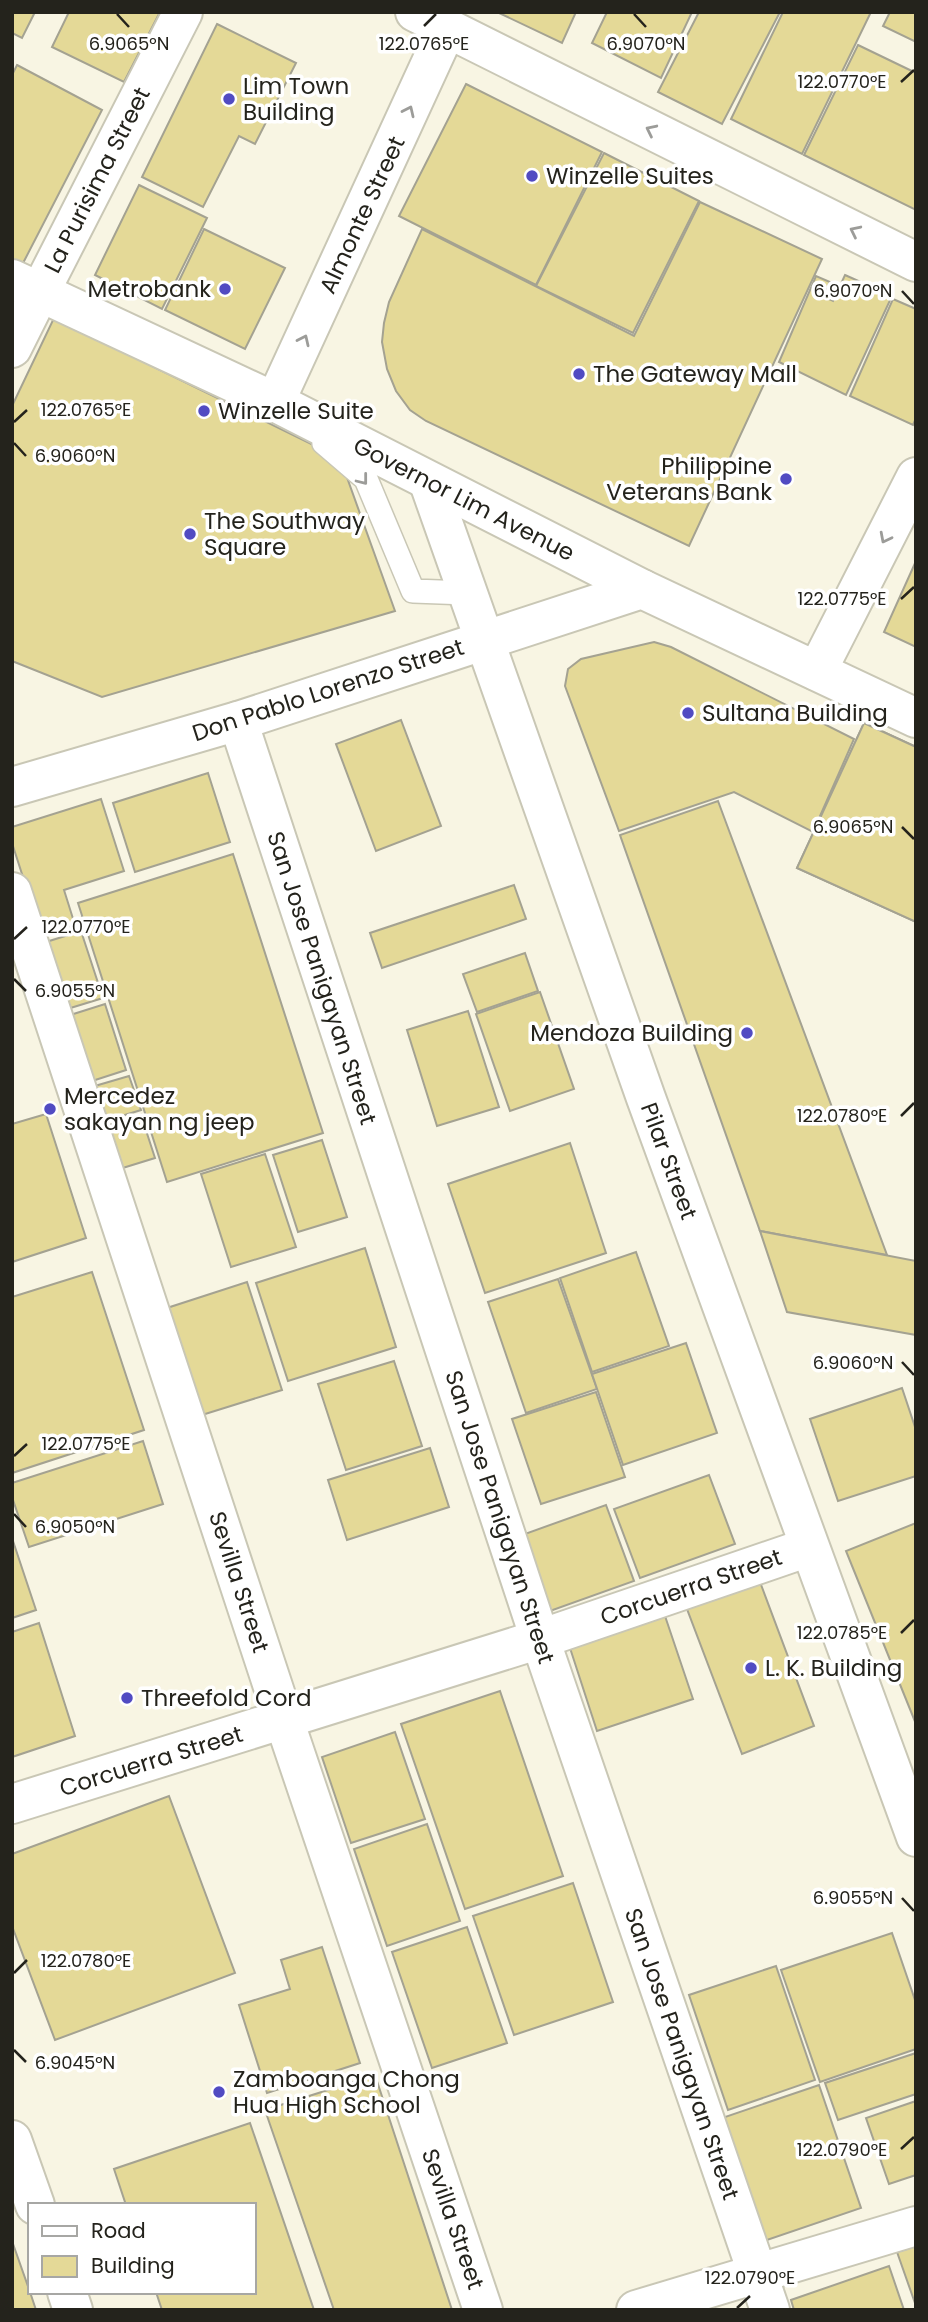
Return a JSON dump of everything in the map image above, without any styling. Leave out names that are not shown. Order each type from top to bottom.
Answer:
[{"type":"street","name":"La Purisima Street","points":[[12,348],[26,285],[183,12]]},
{"type":"street","points":[[431,20],[916,262]]},
{"type":"street","name":"Almonte Street","points":[[275,402],[431,20]]},
{"type":"street","name":"Governor Lim Avenue","points":[[26,285],[275,402],[642,589],[916,718]]},
{"type":"street","points":[[817,671],[916,477]]},
{"type":"street","name":"Pilar Street","points":[[429,482],[809,1547],[916,1837]]},
{"type":"street","name":"Don Pablo Lorenzo Street","points":[[12,787],[238,721],[642,589]]},
{"type":"street","name":"San Jose Panigayan Street","points":[[238,721],[540,1639],[770,2310]]},
{"type":"street","name":"Sevilla Street","points":[[12,892],[284,1720],[483,2310]]},
{"type":"street","name":"Corcuerra Street","points":[[12,1804],[540,1639],[809,1547]]},
{"type":"street","points":[[12,2140],[34,2203]]},
{"type":"street","points":[[636,2310],[916,2227]]},
{"type":"lane","points":[[329,430],[324,443],[366,479],[413,591],[467,593]]},
{"type":"building","points":[[12,12],[35,12],[22,38],[12,33]]},
{"type":"building","points":[[69,12],[160,12],[124,82],[52,47]]},
{"type":"building","points":[[497,12],[576,12],[562,43]]},
{"type":"building","points":[[607,12],[692,12],[661,78],[592,43]]},
{"type":"building","points":[[699,12],[780,12],[722,124],[658,92]]},
{"type":"building","points":[[783,12],[871,12],[802,154],[731,119]]},
{"type":"building","points":[[890,12],[916,12],[916,42],[883,26]]},
{"type":"building","name":"Lim Town Building","points":[[217,24],[296,63],[255,144],[239,136],[203,207],[142,177]]},
{"type":"building","points":[[858,45],[916,73],[916,210],[804,155]]},
{"type":"building","points":[[17,65],[102,110],[21,267],[12,262],[12,75]]},
{"type":"building","points":[[466,84],[602,152],[536,285],[399,216]]},
{"type":"building","points":[[604,153],[699,201],[633,333],[536,286]]},
{"type":"building","points":[[139,185],[207,218],[162,309],[95,275]]},
{"type":"building","name":"The Gateway Mall","points":[[700,202],[822,259],[689,546],[426,421],[410,410],[396,391],[387,369],[382,342],[384,323],[389,302],[422,229],[634,336]]},
{"type":"building","name":"Metrobank","points":[[204,229],[285,268],[245,349],[165,310]]},
{"type":"building","points":[[845,275],[892,296],[846,395],[779,362],[816,276],[830,282],[823,296],[833,301]]},
{"type":"building","points":[[893,299],[916,309],[916,418],[913,425],[850,396]]},
{"type":"building","name":"The Southway Square","points":[[54,318],[340,458],[395,611],[102,697],[12,661],[12,406]]},
{"type":"building","points":[[916,561],[916,647],[884,632]]},
{"type":"building","name":"Sultana Building","points":[[654,642],[671,647],[854,739],[813,832],[734,792],[619,831],[565,686],[568,669],[581,659]]},
{"type":"building","points":[[401,720],[441,826],[376,851],[336,744]]},
{"type":"building","points":[[864,723],[916,747],[916,809],[897,847],[911,854],[916,844],[916,922],[797,868]]},
{"type":"building","points":[[864,723],[916,747],[916,922],[797,868]]},
{"type":"building","points":[[208,773],[230,842],[135,872],[113,803]]},
{"type":"building","points":[[101,799],[124,871],[64,890],[75,925],[42,936],[12,843],[12,827]]},
{"type":"building","name":"Mendoza Building","points":[[718,801],[887,1255],[760,1231],[620,835]]},
{"type":"building","points":[[233,854],[323,1133],[167,1182],[78,903]]},
{"type":"building","points":[[514,885],[526,919],[382,968],[370,933]]},
{"type":"building","points":[[81,931],[103,998],[64,1010],[43,943]]},
{"type":"building","points":[[525,953],[538,991],[477,1012],[463,974]]},
{"type":"building","points":[[540,992],[574,1089],[510,1111],[476,1014]]},
{"type":"building","points":[[105,1004],[126,1070],[86,1083],[64,1017]]},
{"type":"building","points":[[468,1011],[499,1107],[437,1126],[407,1030]]},
{"type":"building","points":[[129,1076],[141,1110],[99,1123],[88,1088]]},
{"type":"building","points":[[46,1114],[86,1238],[12,1262],[12,1124]]},
{"type":"building","points":[[141,1115],[155,1158],[113,1171],[100,1128]]},
{"type":"building","points":[[322,1140],[347,1217],[298,1232],[273,1155]]},
{"type":"building","points":[[570,1143],[606,1253],[485,1293],[448,1184]]},
{"type":"building","points":[[265,1154],[296,1247],[231,1267],[201,1174]]},
{"type":"building","points":[[760,1231],[916,1261],[916,1335],[787,1312]]},
{"type":"building","points":[[365,1248],[396,1347],[288,1381],[256,1283]]},
{"type":"building","points":[[636,1252],[669,1346],[592,1372],[560,1278]]},
{"type":"building","points":[[92,1272],[144,1430],[12,1473],[12,1297]]},
{"type":"building","points":[[558,1279],[597,1389],[526,1413],[488,1302]]},
{"type":"building","points":[[247,1282],[282,1390],[202,1415],[167,1308]]},
{"type":"building","points":[[686,1343],[717,1433],[623,1465],[592,1374]]},
{"type":"building","points":[[394,1361],[422,1446],[346,1470],[318,1384]]},
{"type":"building","points":[[902,1388],[916,1430],[916,1476],[838,1501],[810,1419]]},
{"type":"building","points":[[596,1392],[625,1477],[541,1504],[512,1419]]},
{"type":"building","points":[[143,1441],[163,1504],[29,1547],[12,1497],[12,1483]]},
{"type":"building","points":[[430,1448],[449,1507],[347,1540],[328,1480]]},
{"type":"building","points":[[709,1475],[735,1544],[640,1578],[614,1509]]},
{"type":"building","points":[[606,1505],[634,1581],[550,1611],[522,1535]]},
{"type":"building","points":[[916,1523],[916,1724],[846,1551]]},
{"type":"building","points":[[12,1538],[36,1610],[12,1618]]},
{"type":"building","name":"L. K. Building","points":[[760,1582],[814,1726],[742,1754],[687,1609]]},
{"type":"building","points":[[665,1616],[693,1699],[597,1731],[570,1648]]},
{"type":"building","points":[[39,1623],[75,1736],[12,1757],[12,1632]]},
{"type":"building","points":[[500,1691],[563,1876],[465,1909],[401,1724]]},
{"type":"building","points":[[395,1732],[425,1819],[351,1843],[322,1757]]},
{"type":"building","points":[[169,1796],[235,1973],[55,2040],[12,1926],[12,1854]]},
{"type":"building","points":[[427,1824],[460,1921],[387,1946],[354,1849]]},
{"type":"building","points":[[573,1883],[613,2002],[514,2035],[473,1916]]},
{"type":"building","points":[[467,1927],[507,2043],[432,2068],[392,1952]]},
{"type":"building","points":[[892,1933],[916,2003],[916,2049],[820,2082],[781,1970]]},
{"type":"building","points":[[322,1947],[360,2063],[267,2093],[239,2005],[290,1989],[281,1960]]},
{"type":"building","points":[[776,1966],[815,2080],[728,2110],[689,1995]]},
{"type":"building","points":[[916,2053],[916,2094],[838,2120],[825,2083]]},
{"type":"building","points":[[375,2075],[452,2310],[334,2310],[265,2110]]},
{"type":"building","points":[[819,2085],[861,2208],[764,2241],[722,2118]]},
{"type":"building","points":[[916,2101],[916,2175],[889,2184],[866,2118]]},
{"type":"building","points":[[250,2123],[314,2310],[162,2310],[157,2294],[256,2294],[256,2203],[125,2203],[114,2169]]},
{"type":"building","points":[[12,2241],[28,2286],[28,2294],[31,2294],[36,2310],[12,2310]]},
{"type":"building","points":[[916,2246],[916,2306],[897,2252]]},
{"type":"building","points":[[889,2266],[904,2310],[794,2310],[791,2300]]},
{"type":"place","name":"Lim Town Building","points":[[229,99]]},
{"type":"place","name":"Winzelle Suites","points":[[532,176]]},
{"type":"place","name":"Metrobank","points":[[225,289]]},
{"type":"place","name":"The Gateway Mall","points":[[579,374]]},
{"type":"place","name":"Winzelle Suite","points":[[204,411]]},
{"type":"place","name":"Philippine Veterans Bank","points":[[786,479]]},
{"type":"place","name":"The Southway Square","points":[[190,534]]},
{"type":"place","name":"Sultana Building","points":[[688,713]]},
{"type":"place","name":"Mendoza Building","points":[[747,1033]]},
{"type":"place","name":"Mercedez sakayan ng jeep","points":[[50,1109]]},
{"type":"place","name":"L. K. Building","points":[[751,1668]]},
{"type":"place","name":"Threefold Cord","points":[[127,1698]]},
{"type":"place","name":"Zamboanga Chong Hua High School","points":[[219,2092]]}]
